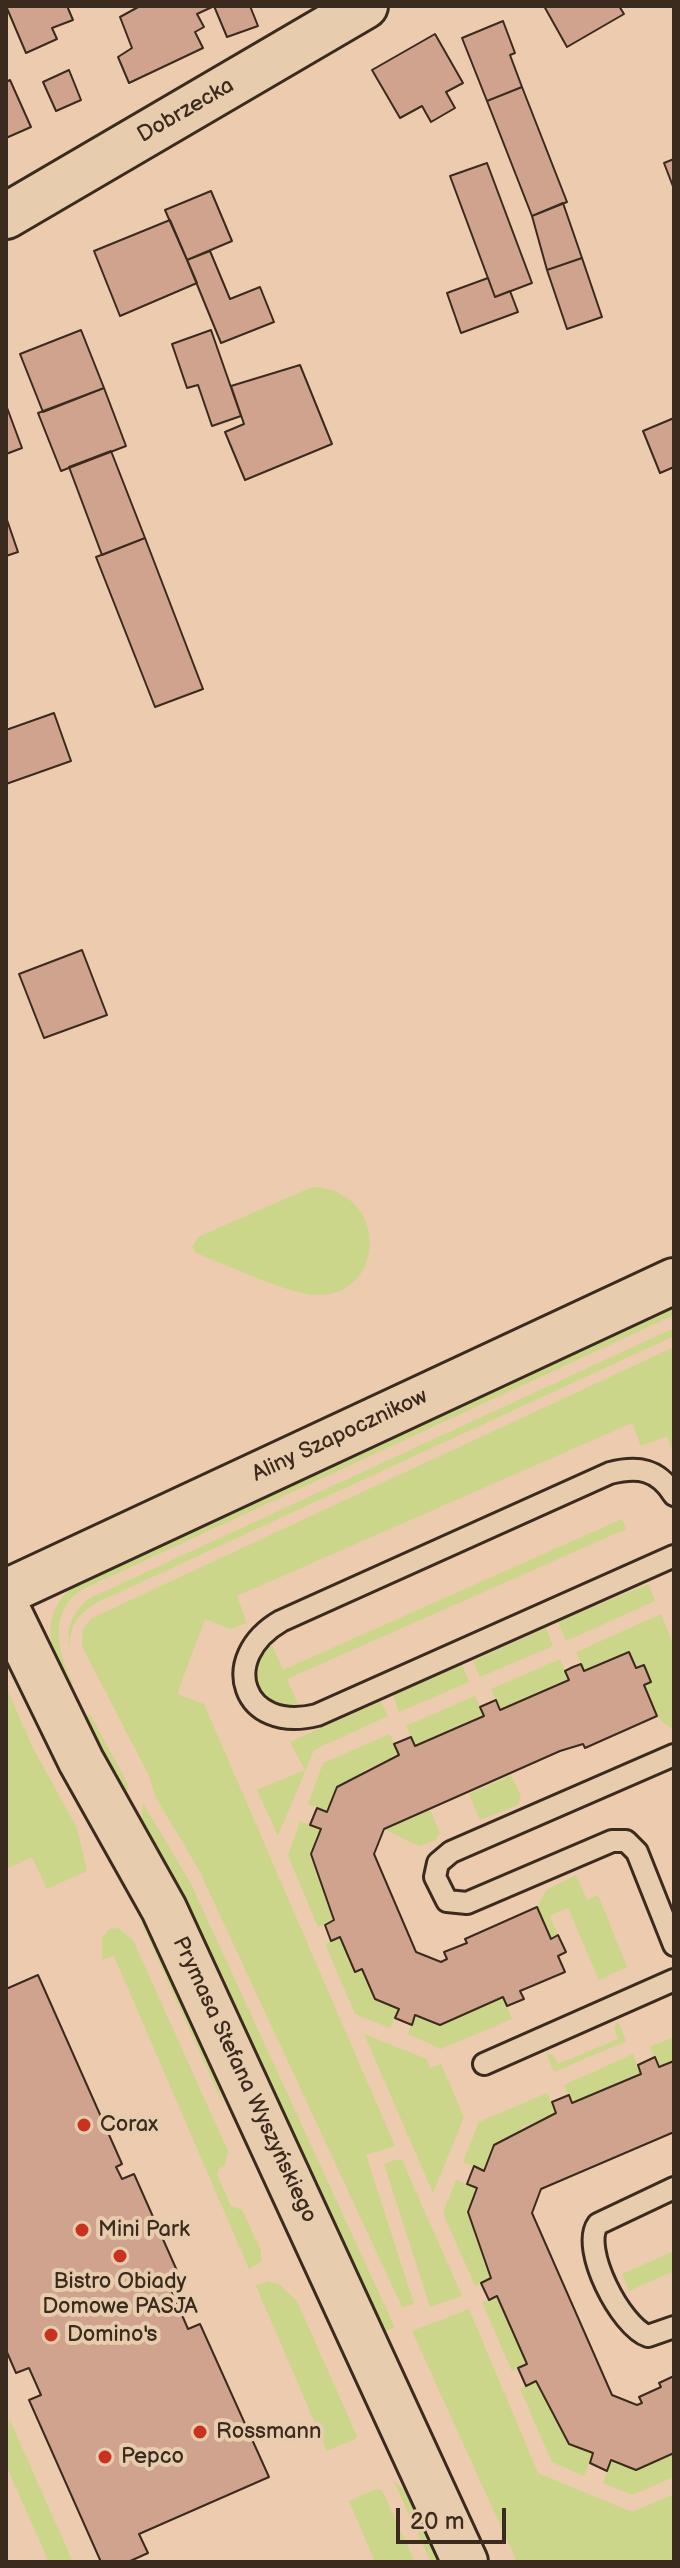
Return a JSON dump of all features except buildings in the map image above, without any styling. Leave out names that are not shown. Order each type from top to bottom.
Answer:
[{"type":"street","name":"Dobrzecka","points":[[6,216],[365,6]]},
{"type":"street","name":"Aliny Szapocznikow","points":[[6,1592],[674,1281]]},
{"type":"street","name":"Prymasa Stefana Wyszyńskiego","points":[[6,1607],[75,1750],[170,1921],[465,2562]]},
{"type":"lane","points":[[674,1495],[666,1482],[643,1469],[610,1473],[352,1589],[263,1633],[251,1647],[245,1662],[247,1688],[257,1707],[274,1717],[294,1720],[317,1715],[674,1556]]},
{"type":"lane","points":[[674,1755],[451,1852],[438,1863],[435,1877],[447,1901],[467,1903],[612,1841],[626,1841],[637,1852],[674,1945]]},
{"type":"lane","points":[[484,2064],[674,1980]]},
{"type":"lane","points":[[674,2188],[598,2224],[592,2232],[591,2241],[594,2255],[628,2325],[648,2336],[674,2327]]},
{"type":"green space","points":[[312,1187],[337,1193],[355,1205],[366,1223],[370,1242],[367,1262],[357,1279],[340,1291],[318,1295],[291,1290],[196,1253],[192,1247],[198,1237]]},
{"type":"green space","points":[[674,1304],[674,1315],[81,1590],[71,1599],[60,1621],[60,1646],[73,1683],[65,1687],[50,1633],[56,1608],[74,1584]]},
{"type":"green space","points":[[674,1328],[674,1336],[96,1603],[76,1621],[70,1647],[69,1633],[72,1620],[90,1598]]},
{"type":"green space","points":[[674,1347],[674,1453],[667,1436],[641,1446],[632,1423],[237,1596],[247,1623],[230,1629],[205,1619],[177,1694],[204,1704],[395,2146],[366,2155],[414,2304],[402,2307],[199,1870],[155,1796],[150,1778],[82,1646],[83,1629],[92,1618]]},
{"type":"green space","points":[[622,1519],[626,1529],[287,1679],[298,1704],[277,1705],[259,1684],[259,1659],[272,1645],[283,1670]]},
{"type":"green space","points":[[648,1584],[655,1601],[566,1641],[558,1622]]},
{"type":"green space","points":[[661,1614],[674,1646],[674,1730],[660,1720],[644,1685],[651,1681],[644,1665],[636,1668],[629,1652],[584,1671],[576,1652]]},
{"type":"green space","points":[[546,1628],[553,1646],[480,1677],[473,1661]]},
{"type":"green space","points":[[560,1659],[569,1680],[500,1710],[491,1689]]},
{"type":"green space","points":[[462,1665],[469,1682],[399,1712],[393,1695]]},
{"type":"green space","points":[[6,1687],[33,1748],[77,1828],[87,1871],[47,1889],[32,1857],[6,1869]]},
{"type":"green space","points":[[475,1696],[484,1716],[415,1746],[406,1726]]},
{"type":"green space","points":[[381,1701],[388,1716],[314,1750],[278,1836],[257,1790],[305,1770],[290,1742]]},
{"type":"green space","points":[[90,1714],[128,1784],[127,1800],[81,1719]]},
{"type":"green space","points":[[390,1734],[399,1755],[364,1770],[366,1775],[327,1812],[308,1804],[323,1763]]},
{"type":"green space","points":[[511,1775],[521,1796],[518,1805],[480,1820],[469,1794]]},
{"type":"green space","points":[[143,1803],[191,1884],[395,2328],[383,2332],[188,1906],[141,1823]]},
{"type":"green space","points":[[430,1810],[440,1833],[436,1840],[419,1846],[384,1829]]},
{"type":"green space","points":[[300,1821],[321,1829],[311,1854],[334,1920],[318,1927],[288,1856]]},
{"type":"green space","points":[[576,1875],[587,1900],[598,1895],[627,1967],[599,1980],[568,1908],[550,1916],[558,1935],[551,1939],[537,1907],[546,1890]]},
{"type":"green space","points":[[141,1922],[149,1927],[212,2060],[222,2102]]},
{"type":"green space","points":[[118,1928],[133,1940],[228,2151],[225,2166],[218,2169],[217,2175],[231,2206],[242,2210],[261,2251],[261,2262],[249,2269],[114,1956],[102,1960],[102,1938],[109,1929]]},
{"type":"green space","points":[[340,1937],[355,1972],[362,1969],[375,1999],[399,2009],[390,2028],[355,2014],[325,1944]]},
{"type":"green space","points":[[503,1997],[512,2019],[441,2049],[408,2034],[415,2015],[440,2025]]},
{"type":"green space","points":[[618,2021],[626,2041],[554,2072],[546,2053],[553,2055],[558,2064],[618,2039],[614,2028]]},
{"type":"green space","points":[[364,2034],[427,2059],[430,2068],[441,2064],[464,2117],[433,2193]]},
{"type":"green space","points":[[674,2037],[674,2061],[659,2067],[650,2047]]},
{"type":"green space","points":[[633,2054],[641,2074],[572,2103],[564,2085]]},
{"type":"green space","points":[[547,2093],[556,2113],[521,2128],[522,2133],[484,2171],[463,2162],[479,2122]]},
{"type":"green space","points":[[402,2160],[462,2296],[430,2307],[384,2164]]},
{"type":"green space","points":[[456,2180],[477,2188],[468,2213],[491,2278],[475,2286],[443,2213]]},
{"type":"green space","points":[[674,2251],[674,2271],[629,2291],[622,2274]]},
{"type":"green space","points":[[268,2281],[279,2284],[297,2301],[357,2436],[355,2439],[327,2451],[256,2286]]},
{"type":"green space","points":[[497,2296],[527,2364],[512,2371],[482,2302]]},
{"type":"green space","points":[[469,2309],[538,2473],[632,2512],[674,2494],[674,2562],[517,2562],[412,2331]]},
{"type":"green space","points":[[536,2381],[569,2444],[593,2453],[584,2476],[552,2462],[520,2389]]},
{"type":"green space","points":[[9,2418],[73,2562],[49,2562],[6,2465]]},
{"type":"green space","points":[[674,2453],[674,2477],[632,2495],[603,2483],[611,2460]]},
{"type":"green space","points":[[393,2480],[411,2496],[441,2562],[431,2562]]},
{"type":"green space","points":[[376,2489],[382,2490],[415,2562],[375,2562],[349,2501]]},
{"type":"place","name":"Corax","points":[[84,2125]]},
{"type":"place","name":"Mini Park","points":[[82,2230]]},
{"type":"place","name":"Bistro Obiady Domowe PASJA","points":[[120,2256]]},
{"type":"place","name":"Domino's","points":[[51,2335]]},
{"type":"place","name":"Rossmann","points":[[200,2432]]},
{"type":"place","name":"Pepco","points":[[105,2457]]}]
